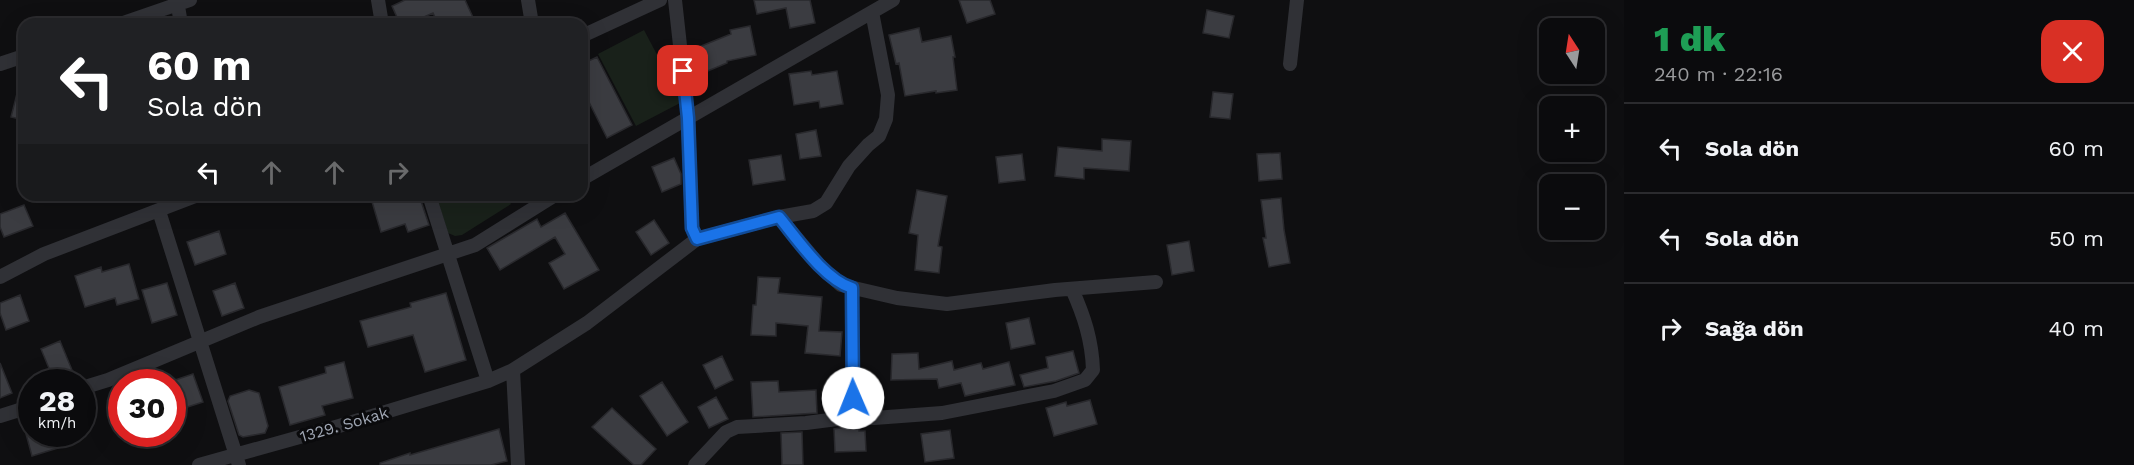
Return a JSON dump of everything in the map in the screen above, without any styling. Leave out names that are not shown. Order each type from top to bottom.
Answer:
[{"type":"street","points":[[378,0],[381,18]]},
{"type":"street","points":[[528,0],[531,18]]},
{"type":"street","points":[[588,33],[660,0]]},
{"type":"street","points":[[675,0],[688,118],[692,228],[697,239],[779,217],[813,211],[826,203],[849,166],[879,136],[886,119],[888,95],[872,12]]},
{"type":"street","points":[[588,176],[893,0]]},
{"type":"street","points":[[1290,64],[1297,0]]},
{"type":"street","points":[[137,18],[182,2],[181,18]]},
{"type":"street","points":[[0,64],[18,58]]},
{"type":"street","points":[[0,277],[45,254],[183,201]]},
{"type":"street","points":[[431,201],[488,381]]},
{"type":"street","points":[[96,384],[259,317],[475,245],[545,201]]},
{"type":"street","points":[[159,211],[238,459]]},
{"type":"street","points":[[779,217],[820,266],[841,285],[897,298],[947,304],[1072,289],[1156,282]]},
{"type":"street","name":"1329. Sokak","points":[[199,465],[238,459],[488,381],[513,370],[587,323],[697,239]]},
{"type":"street","points":[[852,288],[853,417]]},
{"type":"street","points":[[695,465],[726,432],[737,427],[806,423],[853,417],[874,418],[942,413],[1054,391],[1085,380],[1093,370],[1092,351],[1085,319],[1072,289]]},
{"type":"street","points":[[513,370],[519,465]]},
{"type":"street","points":[[0,416],[18,410]]},
{"type":"shaded area","points":[[644,30],[682,102],[636,126],[598,54]]},
{"type":"shaded area","points":[[438,201],[509,201],[511,204],[462,235],[455,236],[448,233]]},
{"type":"building","points":[[405,0],[465,0],[473,18],[435,18],[433,13],[422,18],[397,18],[392,6]]},
{"type":"building","points":[[754,0],[810,0],[815,23],[790,28],[786,8],[757,14]]},
{"type":"building","points":[[959,0],[990,0],[995,14],[967,23]]},
{"type":"building","points":[[1207,10],[1234,16],[1229,38],[1203,33]]},
{"type":"building","points":[[750,26],[756,55],[727,61],[703,73],[694,49],[731,34],[730,30]]},
{"type":"building","points":[[919,28],[922,42],[951,36],[957,90],[905,96],[899,63],[896,64],[889,35]]},
{"type":"building","points":[[597,57],[632,125],[607,138],[588,100],[588,61]]},
{"type":"building","points":[[811,71],[812,75],[837,71],[843,104],[820,108],[819,101],[794,105],[789,74]]},
{"type":"building","points":[[18,90],[18,119],[11,117]]},
{"type":"building","points":[[1213,92],[1233,94],[1230,119],[1210,117]]},
{"type":"building","points":[[816,130],[821,156],[800,159],[796,134]]},
{"type":"building","points":[[1102,139],[1131,141],[1129,171],[1084,168],[1084,179],[1055,176],[1058,147],[1102,151]]},
{"type":"building","points":[[1280,153],[1282,179],[1259,181],[1257,154]]},
{"type":"building","points":[[1022,154],[1025,180],[999,183],[996,157]]},
{"type":"building","points":[[781,155],[785,180],[753,185],[749,160]]},
{"type":"building","points":[[674,158],[681,174],[681,184],[662,192],[652,167]]},
{"type":"building","points":[[917,190],[947,196],[938,246],[942,247],[939,273],[915,270],[918,235],[909,233]]},
{"type":"building","points":[[1281,198],[1290,263],[1269,267],[1263,238],[1266,238],[1261,200]]},
{"type":"building","points":[[372,201],[421,201],[429,225],[408,232],[405,224],[381,232]]},
{"type":"building","points":[[24,205],[33,226],[4,237],[0,227],[0,214]]},
{"type":"building","points":[[565,213],[599,270],[564,289],[549,263],[565,254],[555,237],[500,270],[487,248],[537,219],[541,227]]},
{"type":"building","points":[[654,220],[669,243],[651,255],[636,232]]},
{"type":"building","points":[[219,231],[226,254],[195,265],[187,242]]},
{"type":"building","points":[[1189,241],[1194,271],[1172,275],[1167,245]]},
{"type":"building","points":[[129,264],[139,299],[117,305],[115,298],[85,307],[75,276],[101,267],[102,272]]},
{"type":"building","points":[[758,277],[780,278],[778,293],[822,297],[819,331],[842,332],[840,356],[805,353],[808,326],[776,323],[776,336],[751,335]]},
{"type":"building","points":[[167,283],[177,315],[152,323],[142,290]]},
{"type":"building","points":[[235,283],[244,308],[222,316],[213,291]]},
{"type":"building","points":[[446,293],[466,360],[425,372],[413,335],[368,347],[360,321],[411,307],[410,303]]},
{"type":"building","points":[[20,295],[29,321],[6,330],[0,313],[0,303]]},
{"type":"building","points":[[1029,318],[1035,344],[1011,349],[1006,323]]},
{"type":"building","points":[[60,341],[72,369],[49,369],[41,349]]},
{"type":"building","points":[[1073,351],[1079,373],[1056,381],[1024,387],[1020,375],[1048,368],[1046,357]]},
{"type":"building","points":[[918,353],[919,369],[952,361],[954,370],[981,363],[983,369],[1009,362],[1015,385],[965,396],[961,383],[939,388],[937,379],[891,380],[892,354]]},
{"type":"building","points":[[722,356],[733,380],[715,389],[703,365]]},
{"type":"building","points":[[344,362],[353,398],[322,406],[325,415],[290,425],[279,387],[326,373],[325,367]]},
{"type":"building","points":[[0,363],[12,393],[0,398]]},
{"type":"building","points":[[193,374],[203,402],[186,407],[186,376]]},
{"type":"building","points":[[778,381],[779,392],[816,390],[817,413],[753,417],[751,382]]},
{"type":"building","points":[[662,382],[688,422],[667,436],[640,396]]},
{"type":"building","points":[[249,390],[259,393],[268,426],[265,433],[243,437],[239,435],[228,401],[230,396]]},
{"type":"building","points":[[716,397],[728,419],[709,428],[698,407]]},
{"type":"building","points":[[1090,400],[1097,424],[1054,436],[1046,408],[1066,402],[1067,406]]},
{"type":"building","points":[[612,408],[656,449],[641,465],[634,465],[592,427]]},
{"type":"building","points":[[859,426],[859,431],[865,431],[866,451],[835,452],[834,429]]},
{"type":"building","points":[[499,429],[507,461],[491,465],[380,465],[380,463],[410,453],[410,455]]},
{"type":"building","points":[[950,430],[954,458],[925,462],[921,434]]},
{"type":"building","points":[[802,432],[803,465],[782,465],[781,433]]},
{"type":"building","points":[[30,447],[58,448],[32,456]]},
{"type":"route","points":[[683,71],[688,118],[692,228],[697,239],[779,217],[820,266],[841,285],[852,288],[853,398]]}]
